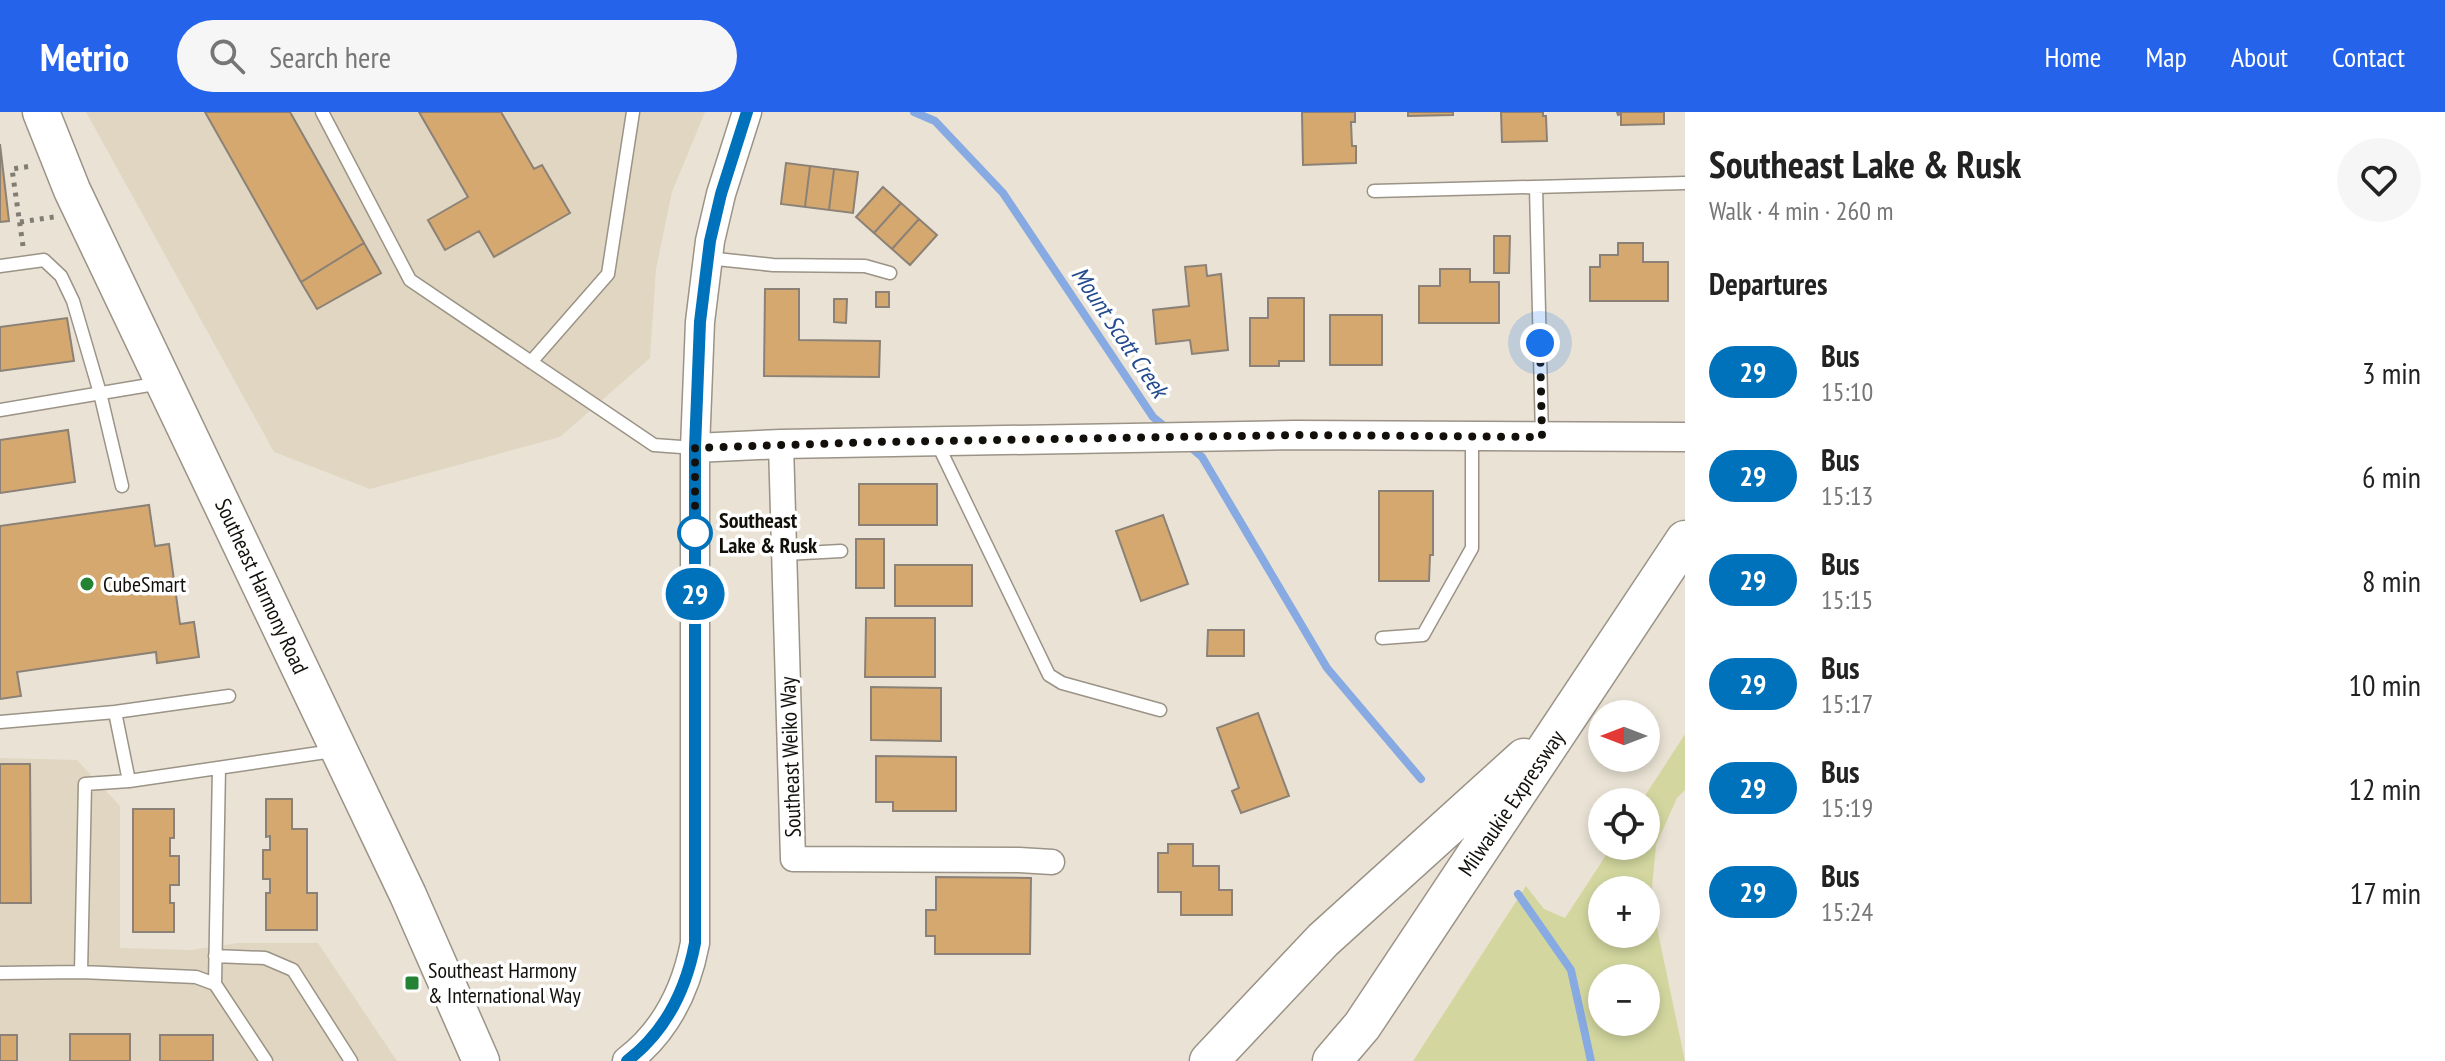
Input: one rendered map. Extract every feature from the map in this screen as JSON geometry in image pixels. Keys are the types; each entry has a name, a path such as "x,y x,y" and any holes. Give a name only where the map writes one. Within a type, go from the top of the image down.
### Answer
{"highway":[{"name":"Milwaukie Expressway","path":"1332,1061 1362,1026 1685,540"},
{"path":"1209,1061 1323,940 1567,718"},
{"name":"Milwaukie Expressway","path":"1345,1061 1362,1026"}],"main road":[{"name":"Southeast Harmony Road","path":"41,112 72,190 340,750 481,1061"}],"street":[{"path":"627,1061 640,1051 671,1013 685,980 695,943 695,448 700,322 707,258 721,194 747,112"},
{"path":"695,448 1112,437 1685,437"},
{"name":"Southeast Weiko Way","path":"781,444 793,859 1052,862"}],"lane":[{"path":"322,112 410,280 654,445 695,448"},
{"path":"531,362 608,274 633,112"},
{"path":"1374,191 1685,183"},
{"path":"1536,187 1542,437"},
{"path":"707,258 773,265 865,266 890,273"},
{"path":"0,266 44,260 61,276 73,301 100,393 122,486"},
{"path":"0,410 164,382"},
{"path":"1382,638 1423,635 1472,548 1472,435"},
{"path":"935,441 1049,675 1062,683 1160,710"},
{"path":"785,554 841,551"},
{"path":"0,722 115,712 229,696"},
{"path":"115,712 129,781"},
{"path":"81,972 85,784 129,781 340,750"},
{"path":"219,768 215,984 266,1061"},
{"path":"215,956 265,958 293,970 351,1061"},
{"path":"0,973 81,972 196,977 215,984"}],"path":[{"path":"25,263 12,169 37,165"},
{"path":"20,222 58,216"}],"shaded area":[{"path":"86,112 705,112 672,192 656,269 650,358 560,437 370,489 274,452"},
{"path":"0,758 77,760 120,806 120,948 191,950 238,943 318,943 397,1061 0,1061"}],"green space":[{"path":"1685,734 1685,790 1677,798 1660,836 1660,788 1650,788"},
{"path":"1603,860 1655,860 1653,876 1592,876"},
{"path":"1588,883 1588,948 1660,948 1660,942 1685,1061 1413,1061 1526,886 1544,909 1565,918"}],"building":[{"path":"205,112 290,112 364,243 301,282"},
{"path":"419,112 501,112 534,169 542,165 570,213 494,257 479,231 445,250 428,220 468,197"},
{"path":"1302,112 1355,112 1355,122 1351,122 1356,163 1303,165"},
{"path":"1408,112 1453,112 1453,115 1408,116"},
{"path":"1501,112 1543,112 1546,116 1547,141 1502,142"},
{"path":"1617,112 1664,112 1664,124 1621,125 1621,114"},
{"path":"0,144 9,221 0,222"},
{"path":"786,163 810,166 805,207 781,204"},
{"path":"810,166 834,169 829,210 805,207"},
{"path":"834,169 858,172 853,213 829,210"},
{"path":"883,187 901,203 874,233 856,217"},
{"path":"901,203 919,219 892,249 874,233"},
{"path":"919,219 937,235 910,265 892,249"},
{"path":"1494,236 1510,236 1509,273 1494,273"},
{"path":"364,243 381,273 317,309 301,282"},
{"path":"1618,243 1643,243 1643,262 1668,262 1668,301 1590,301 1590,267 1600,267 1600,255 1618,255"},
{"path":"1206,265 1207,276 1221,274 1228,350 1192,354 1190,340 1156,344 1153,310 1189,306 1185,267"},
{"path":"1440,269 1470,269 1470,282 1499,282 1499,323 1419,323 1419,286 1440,286"},
{"path":"765,289 799,289 799,340 880,341 879,377 764,376"},
{"path":"876,292 889,292 889,307 876,307"},
{"path":"1268,298 1304,298 1304,361 1279,361 1279,366 1250,366 1250,318 1268,318"},
{"path":"834,299 847,299 846,323 834,322"},
{"path":"1330,315 1382,315 1382,365 1330,365"},
{"path":"67,318 74,361 0,371 0,327"},
{"path":"68,430 75,482 0,493 0,440"},
{"path":"859,484 937,484 937,525 859,525"},
{"path":"1379,491 1433,491 1433,555 1430,555 1429,581 1379,581"},
{"name":"CubeSmart","path":"149,505 155,546 169,544 180,624 194,622 199,657 157,663 156,652 17,672 21,696 0,699 0,526"},
{"path":"1163,515 1188,584 1141,601 1116,531"},
{"path":"856,539 884,539 884,588 856,588"},
{"path":"895,565 972,565 972,606 895,606"},
{"path":"866,618 935,618 935,677 865,677"},
{"path":"1208,630 1244,630 1244,656 1207,656"},
{"path":"871,687 941,688 941,741 871,740"},
{"path":"1258,713 1289,796 1241,813 1232,791 1239,788 1217,728"},
{"path":"876,756 956,757 956,811 893,811 893,802 876,802"},
{"path":"0,764 30,764 31,903 0,903"},
{"path":"266,799 292,799 292,829 307,829 307,893 317,893 317,930 266,930 266,893 270,893 270,879 263,879 263,850 270,850 270,836 266,837"},
{"path":"133,809 174,809 174,838 170,838 170,856 179,856 179,885 170,885 170,903 174,903 174,932 133,932"},
{"path":"1168,844 1193,844 1193,866 1219,866 1219,890 1232,890 1232,915 1181,915 1181,892 1158,892 1158,853 1168,853"},
{"path":"936,877 1031,878 1030,954 935,954 935,936 926,936 926,910 936,910"},
{"path":"70,1034 130,1034 130,1061 70,1061"},
{"path":"0,1035 17,1035 17,1061 0,1061"},
{"path":"160,1035 213,1035 213,1061 160,1061"}],"waterway":[{"name":"Mount Scott Creek","path":"914,112 935,121 1003,193 1153,417 1168,429"},
{"name":"Mount Scott Creek","path":"1188,445 1202,457 1327,668 1421,779"},
{"name":"Mount Scott Creek","path":"1518,894 1571,970 1591,1061"}],"bus line":[{"name":"29","path":"627,1061 640,1051 671,1013 692,960 695,943 695,448 700,322 710,241 747,112"}],"place":[{"name":"Southeast Lake & Rusk","path":"695,533"},
{"name":"CubeSmart","path":"87,584"},
{"name":"Southeast Harmony & International Way","path":"412,983"}],"route":[{"path":"695,533 695,541 695,448 1295,435 1542,437 1540,343"}]}
